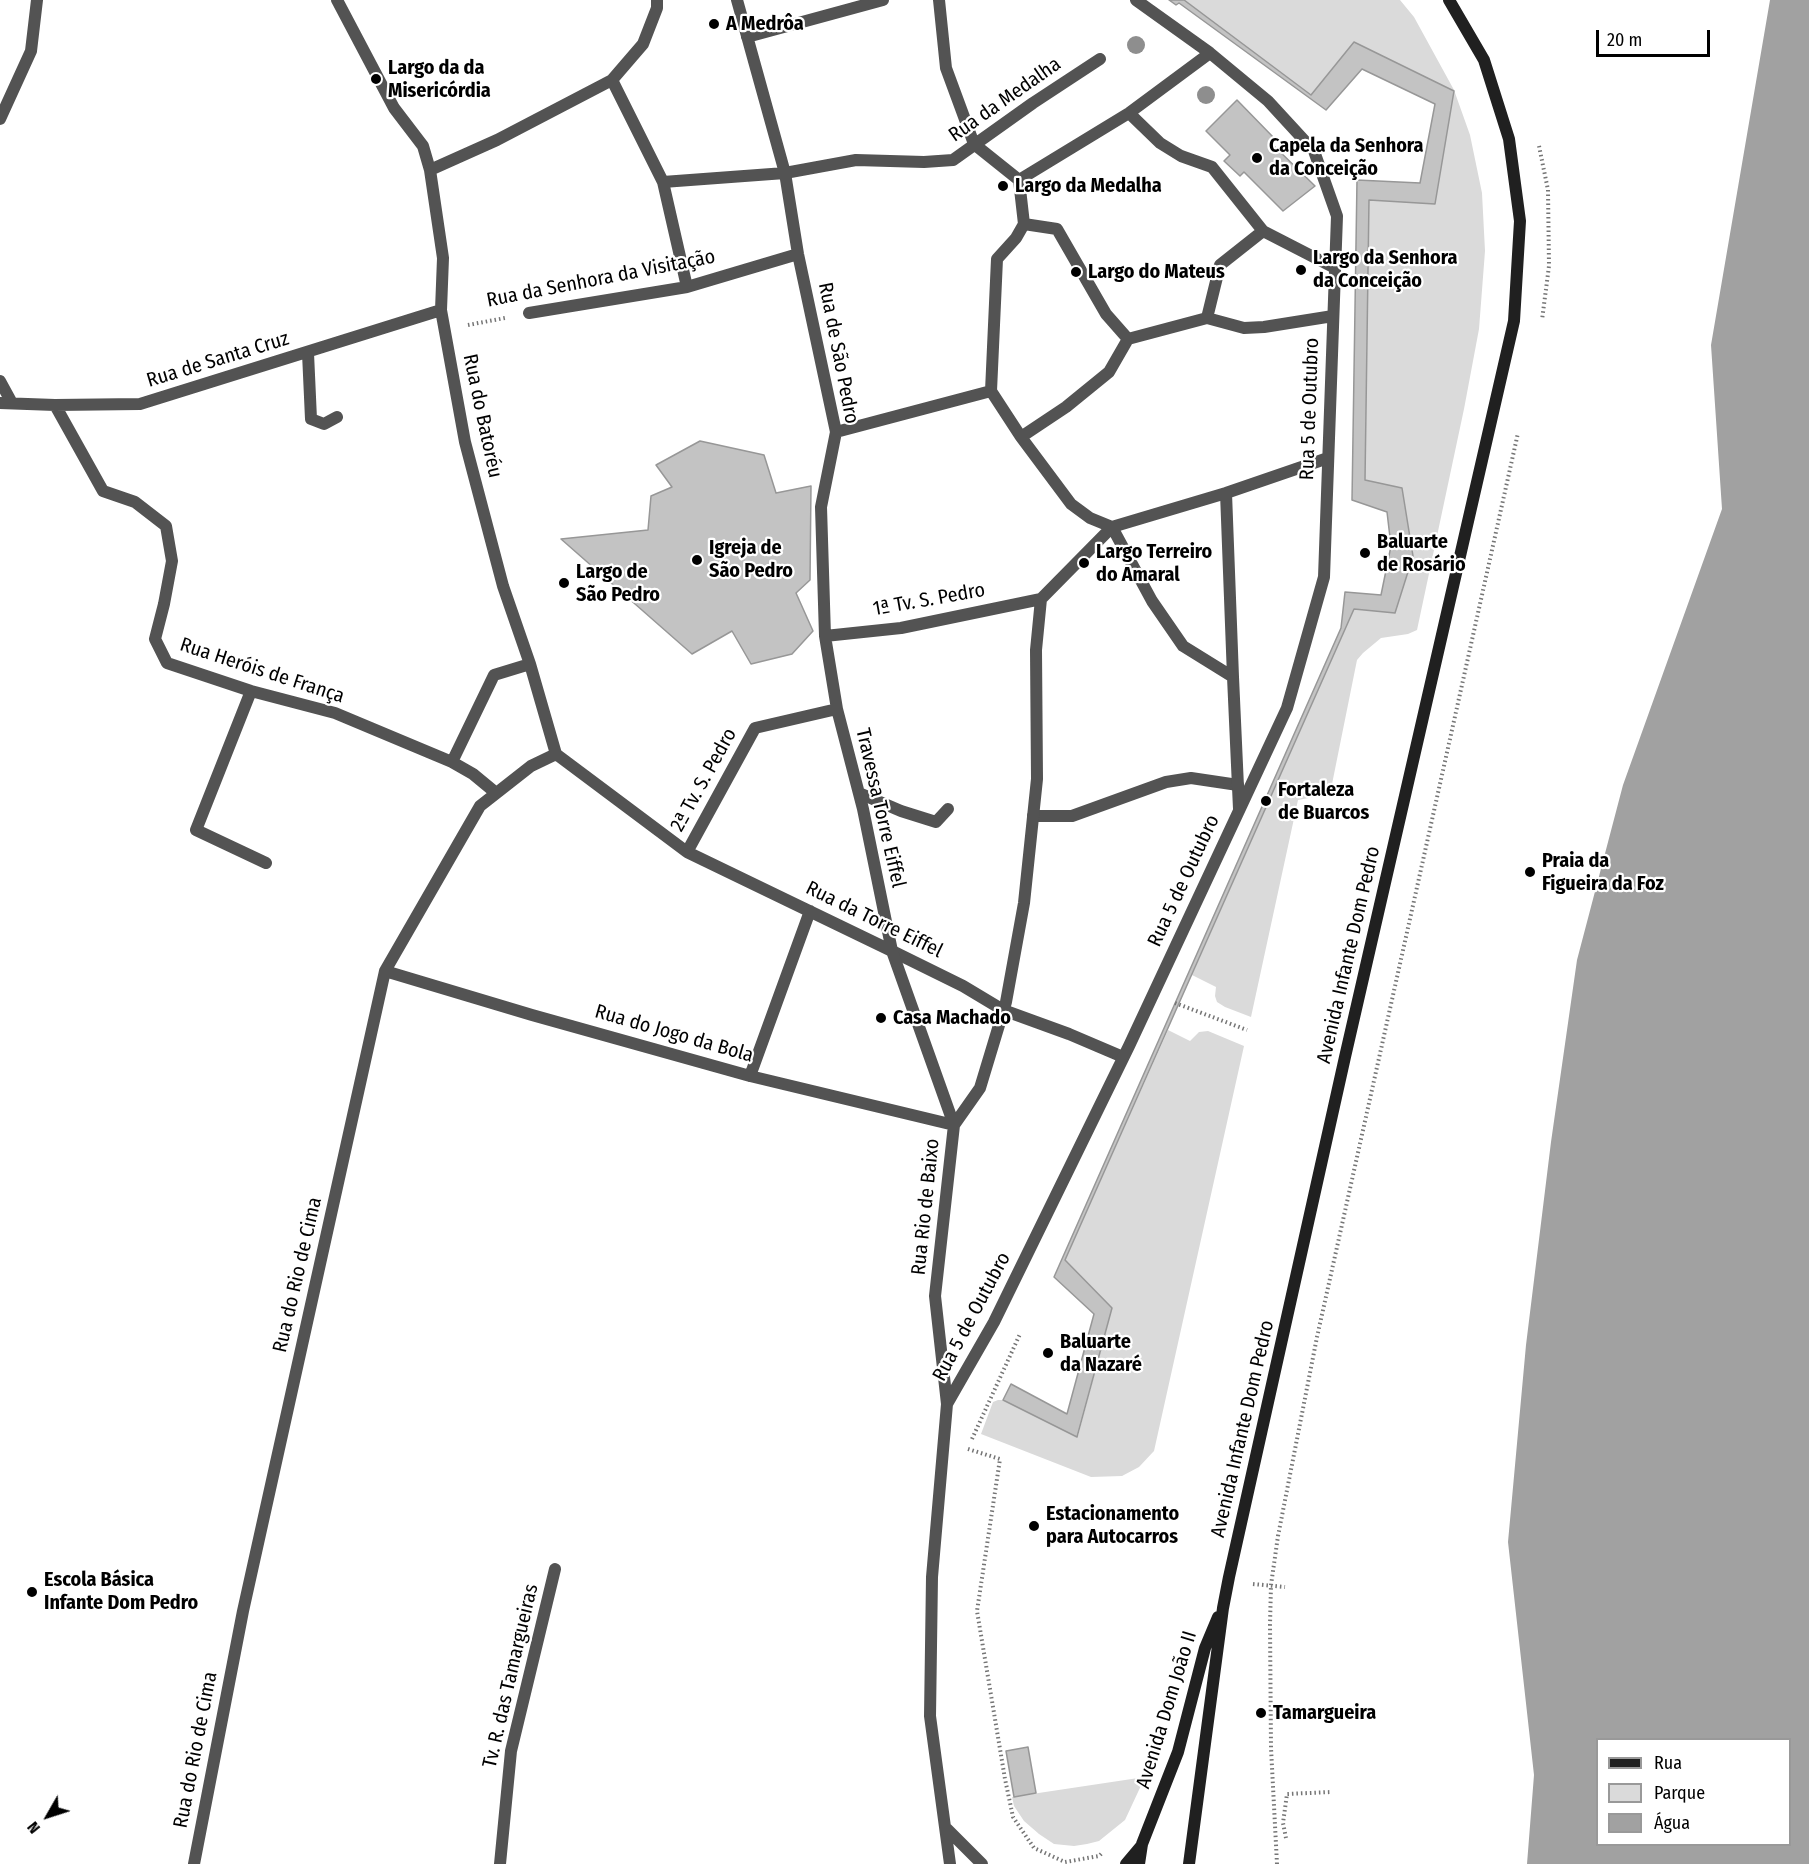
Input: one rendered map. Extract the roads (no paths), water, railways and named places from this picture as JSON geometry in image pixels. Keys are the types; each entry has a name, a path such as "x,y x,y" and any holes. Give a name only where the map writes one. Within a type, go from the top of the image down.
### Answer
{"street":[{"path":"0,119 31,51 37,0"},
{"name":"Rua do Batoréu","path":"337,0 394,108 423,146 430,170 443,258 441,310 465,442 503,586 530,664 556,754"},
{"path":"430,170 496,140 612,80 643,44 657,8 657,0"},
{"name":"Rua de São Pedro","path":"737,0 785,173 798,254 836,432 821,507 825,636 837,709"},
{"path":"747,37 883,0"},
{"path":"939,0 946,68 974,144 1019,180 1024,224 1016,238 997,259 991,391 1021,437 1071,504 1090,518 1112,527 1152,601 1183,646 1233,677"},
{"name":"Rua 5 de Outubro","path":"951,1864 930,1716 932,1577 947,1404 994,1322 1123,1057 1287,708 1324,577 1337,216 1314,151 1268,101 1210,53 1136,0"},
{"name":"Avenida Infante Dom Pedro","path":"1223,1608 1345,1058 1514,321 1520,220 1509,139 1484,60 1449,0"},
{"path":"1019,180 1129,113 1210,53"},
{"name":"Rua da Medalha","path":"663,182 785,173 856,160 924,162 953,160 1100,59"},
{"path":"612,80 663,182 687,287"},
{"path":"1129,113 1160,143 1181,156 1212,167 1263,231 1335,268"},
{"path":"1024,224 1057,229 1106,314 1128,339"},
{"path":"1207,318 1220,264 1263,231"},
{"name":"Rua da Senhora da Visitação","path":"529,313 687,287 798,254"},
{"name":"Rua de Santa Cruz","path":"6,403 141,404 441,310"},
{"path":"1021,437 1066,407 1109,372 1128,339 1207,318 1244,328 1333,316"},
{"path":"308,353 311,419 324,424 337,417"},
{"path":"0,381 6,403"},
{"path":"836,432 991,391"},
{"name":"Rua Heróis de França","path":"55,405 103,490 135,502 166,526 172,561 155,639 167,663 251,691 335,713 453,762 496,793"},
{"path":"954,1125 980,1088 1003,1010 1024,903 1037,779 1036,650 1041,599 1112,527 1226,493 1328,458"},
{"path":"1226,493 1239,811"},
{"name":"1ª Tv. S. Pedro","path":"825,636 901,628 1041,599"},
{"path":"453,762 494,675 530,664"},
{"path":"251,691 196,830 266,863"},
{"name":"2ª Tv. S. Pedro","path":"687,852 755,728 837,709"},
{"name":"Travessa Torre Eiffel","path":"837,709 859,793 892,951"},
{"name":"Rua do Rio de Cima","path":"194,1864 243,1611 385,971 480,806 531,766 556,754"},
{"name":"Rua da Torre Eiffel","path":"556,754 687,852 963,986 1003,1010 1123,1057"},
{"path":"1033,816 1072,816 1166,782 1191,778 1238,784"},
{"path":"859,793 901,811 936,822 948,809"},
{"path":"750,1076 810,911"},
{"name":"Rua Rio de Baixo","path":"892,951 954,1125 935,1296 947,1404"},
{"name":"Rua do Jogo da Bola","path":"385,971 750,1076 954,1125"},
{"name":"Tv. R. das Tamargueiras","path":"500,1864 511,1751 555,1569"},
{"name":"Avenida Dom João II","path":"1139,1864 1142,1844 1178,1752 1204,1648 1223,1608"},
{"name":"Avenida Dom João II","path":"1189,1864 1223,1608"},
{"path":"947,1829 982,1864"},
{"path":"1126,1864 1142,1844"}],"water":[{"path":"1770,0 1809,0 1809,1864 1527,1864 1534,1775 1508,1542 1526,1345 1551,1142 1577,960 1623,785 1722,509 1711,345"}],"place":[{"name":"A Medrôa","path":"714,24"},
{"name":"Largo da da Misericórdia","path":"376,79"},
{"name":"Capela da Senhora da Conceição","path":"1257,158"},
{"name":"Largo da Medalha","path":"1003,186"},
{"name":"Largo da Senhora da Conceição","path":"1301,270"},
{"name":"Largo do Mateus","path":"1076,272"},
{"name":"Baluarte de Rosário","path":"1365,553"},
{"name":"Igreja de São Pedro","path":"697,560"},
{"name":"Largo Terreiro do Amaral","path":"1084,563"},
{"name":"Largo de São Pedro","path":"564,583"},
{"name":"Fortaleza de Buarcos","path":"1266,801"},
{"name":"Praia da Figueira da Foz","path":"1530,872"},
{"name":"Casa Machado","path":"881,1018"},
{"name":"Baluarte da Nazaré","path":"1048,1353"},
{"name":"Estacionamento para Autocarros","path":"1034,1526"},
{"name":"Escola Básica Infante Dom Pedro","path":"32,1592"},
{"name":"Tamargueira","path":"1261,1713"}]}
